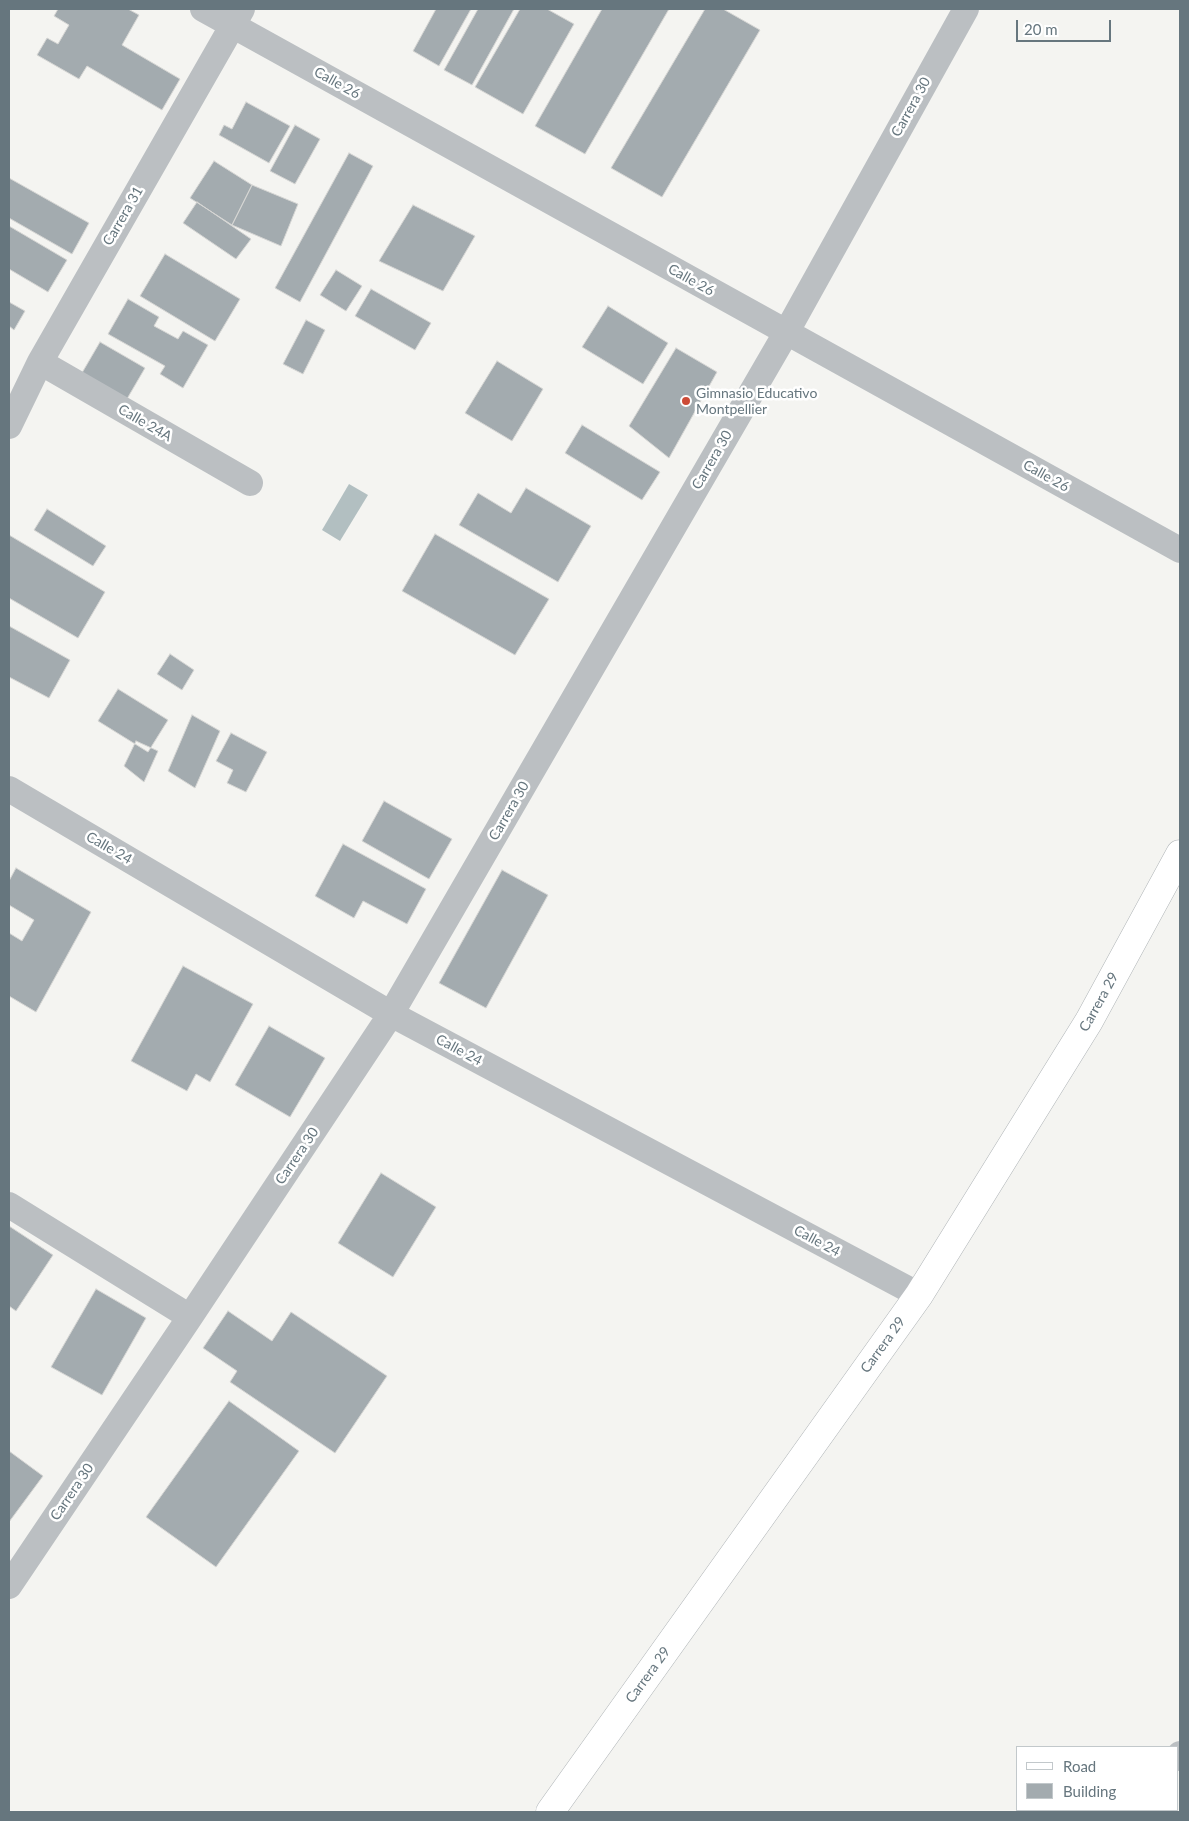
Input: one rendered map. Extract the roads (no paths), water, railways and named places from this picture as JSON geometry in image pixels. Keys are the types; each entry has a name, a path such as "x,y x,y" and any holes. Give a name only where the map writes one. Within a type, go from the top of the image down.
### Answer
{"street":[{"name":"Calle 26","path":"204,9 237,17 786,332 1180,550"},
{"name":"Carrera 30","path":"9,1586 190,1318 391,1014 786,332 966,9"},
{"name":"Carrera 31","path":"9,426 40,362 237,17"},
{"name":"Calle 24A","path":"40,362 250,484"},
{"name":"Calle 24","path":"9,789 391,1014 919,1295"},
{"name":"Carrera 29","path":"550,1812 919,1295 1089,1021 1180,854"},
{"path":"9,1205 190,1318"}],"place":[{"name":"Gimnasio Educativo Montpellier","path":"686,401"}]}
